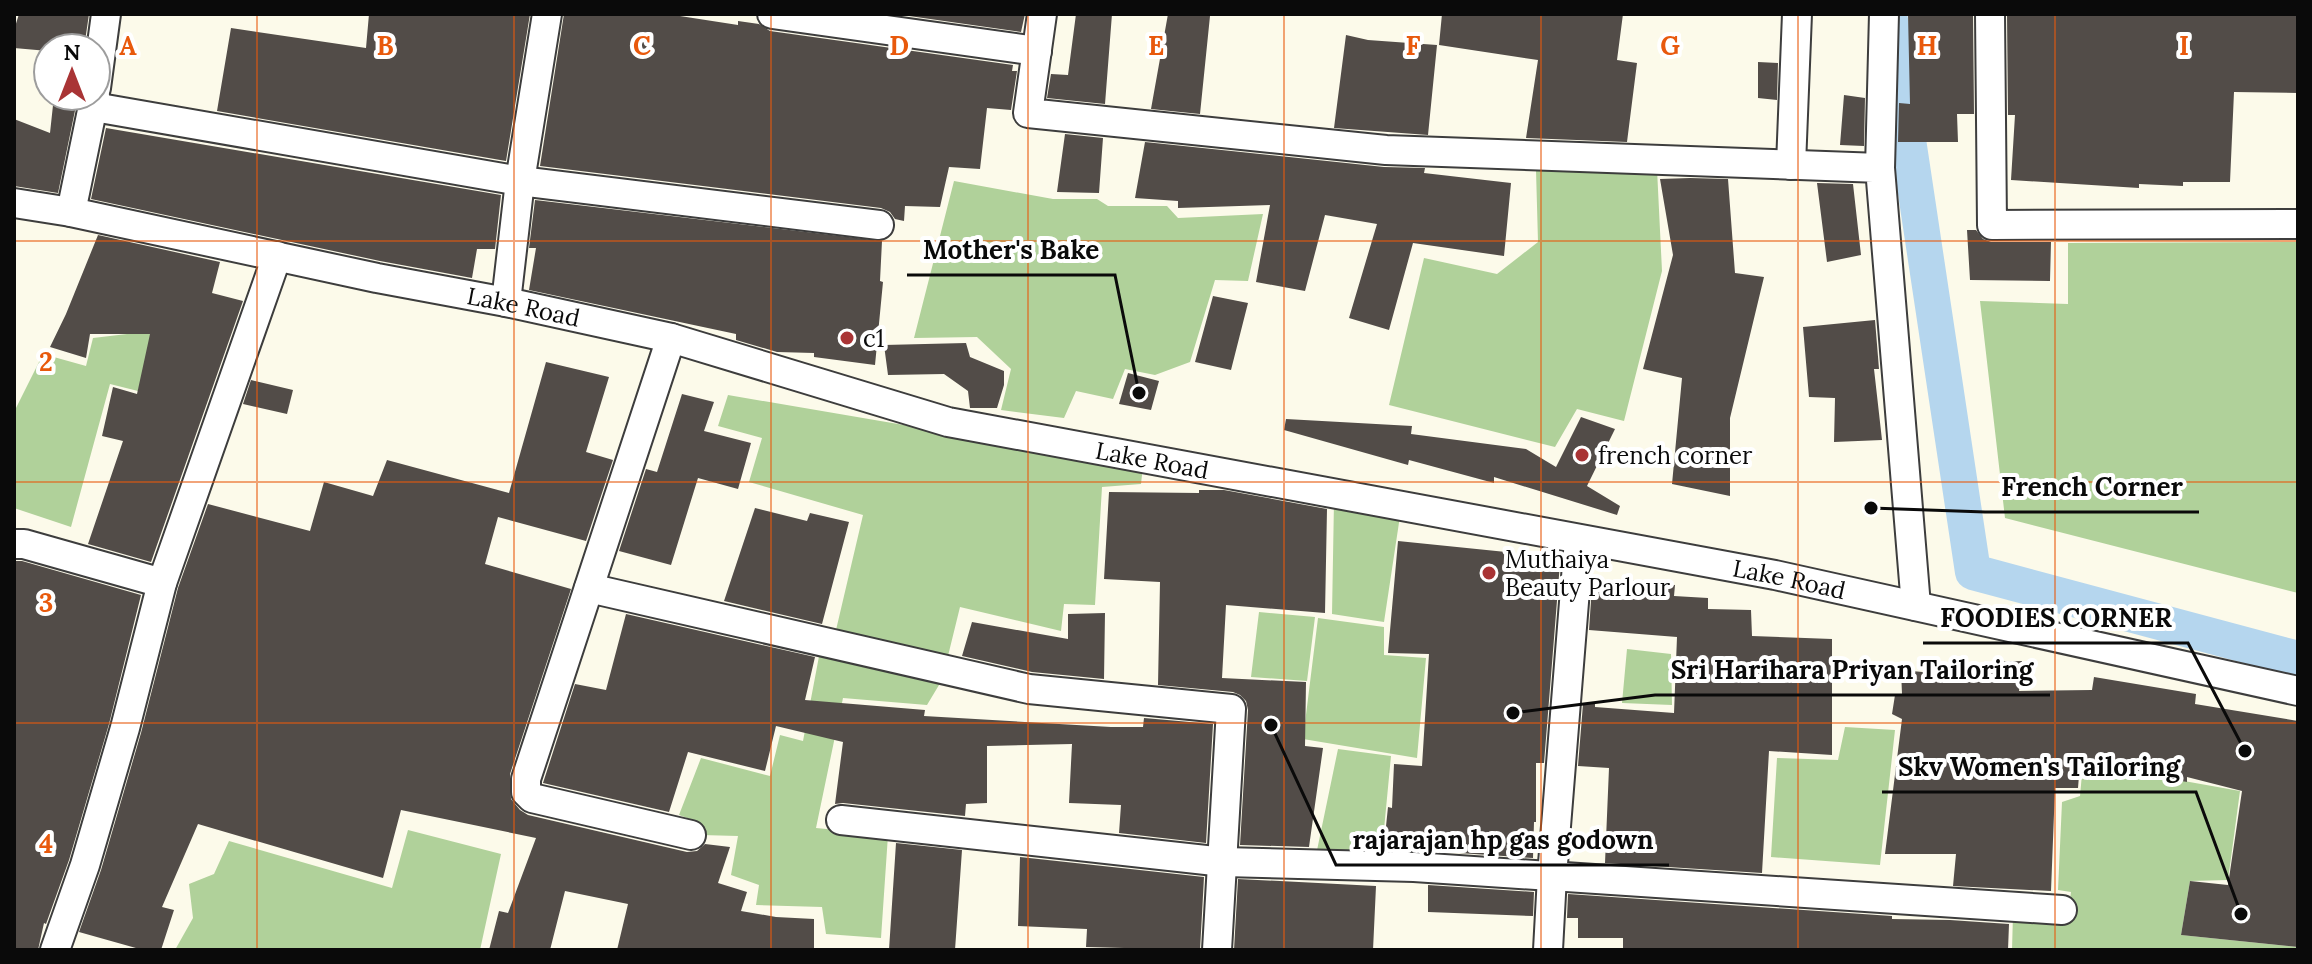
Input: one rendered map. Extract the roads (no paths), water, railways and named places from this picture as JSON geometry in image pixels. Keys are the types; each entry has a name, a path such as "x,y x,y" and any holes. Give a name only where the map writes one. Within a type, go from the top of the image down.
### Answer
{"street":[{"path":"506,302 520,181 547,14"},
{"path":"772,14 1037,51"},
{"path":"1042,14 1028,113 1386,150 1880,168"},
{"path":"1791,165 1797,14"},
{"path":"1884,14 1880,168 1916,606"},
{"path":"1990,14 1992,225 2298,224"},
{"path":"112,100 520,181 879,225"},
{"path":"71,212 92,112"},
{"name":"Lake Road","path":"14,203 71,212 671,338 948,422 1775,575 2298,691"},
{"path":"55,950 85,865 121,743 162,583 277,256"},
{"path":"671,338 526,779 526,792 532,798 691,835"},
{"path":"1548,950 1579,540"},
{"path":"14,544 24,544 162,583"},
{"path":"589,588 1029,689 1231,709 1217,950"},
{"path":"841,820 1224,862 1414,867 2062,910"}],"waterway":[{"path":"1890,20 1973,572 2298,659"}],"place":[{"name":"c1","path":"847,338"},
{"name":"Mother's Bake","path":"1139,393"},
{"name":"french corner","path":"1582,455"},
{"name":"French Corner","path":"1871,508"},
{"name":"Muthaiya Beauty Parlour","path":"1489,573"},
{"name":"Sri Harihara Priyan Tailoring","path":"1513,713"},
{"name":"rajarajan hp gas godown","path":"1271,725"},
{"name":"FOODIES CORNER","path":"2245,751"},
{"name":"Skv Women's Tailoring","path":"2241,914"}]}
